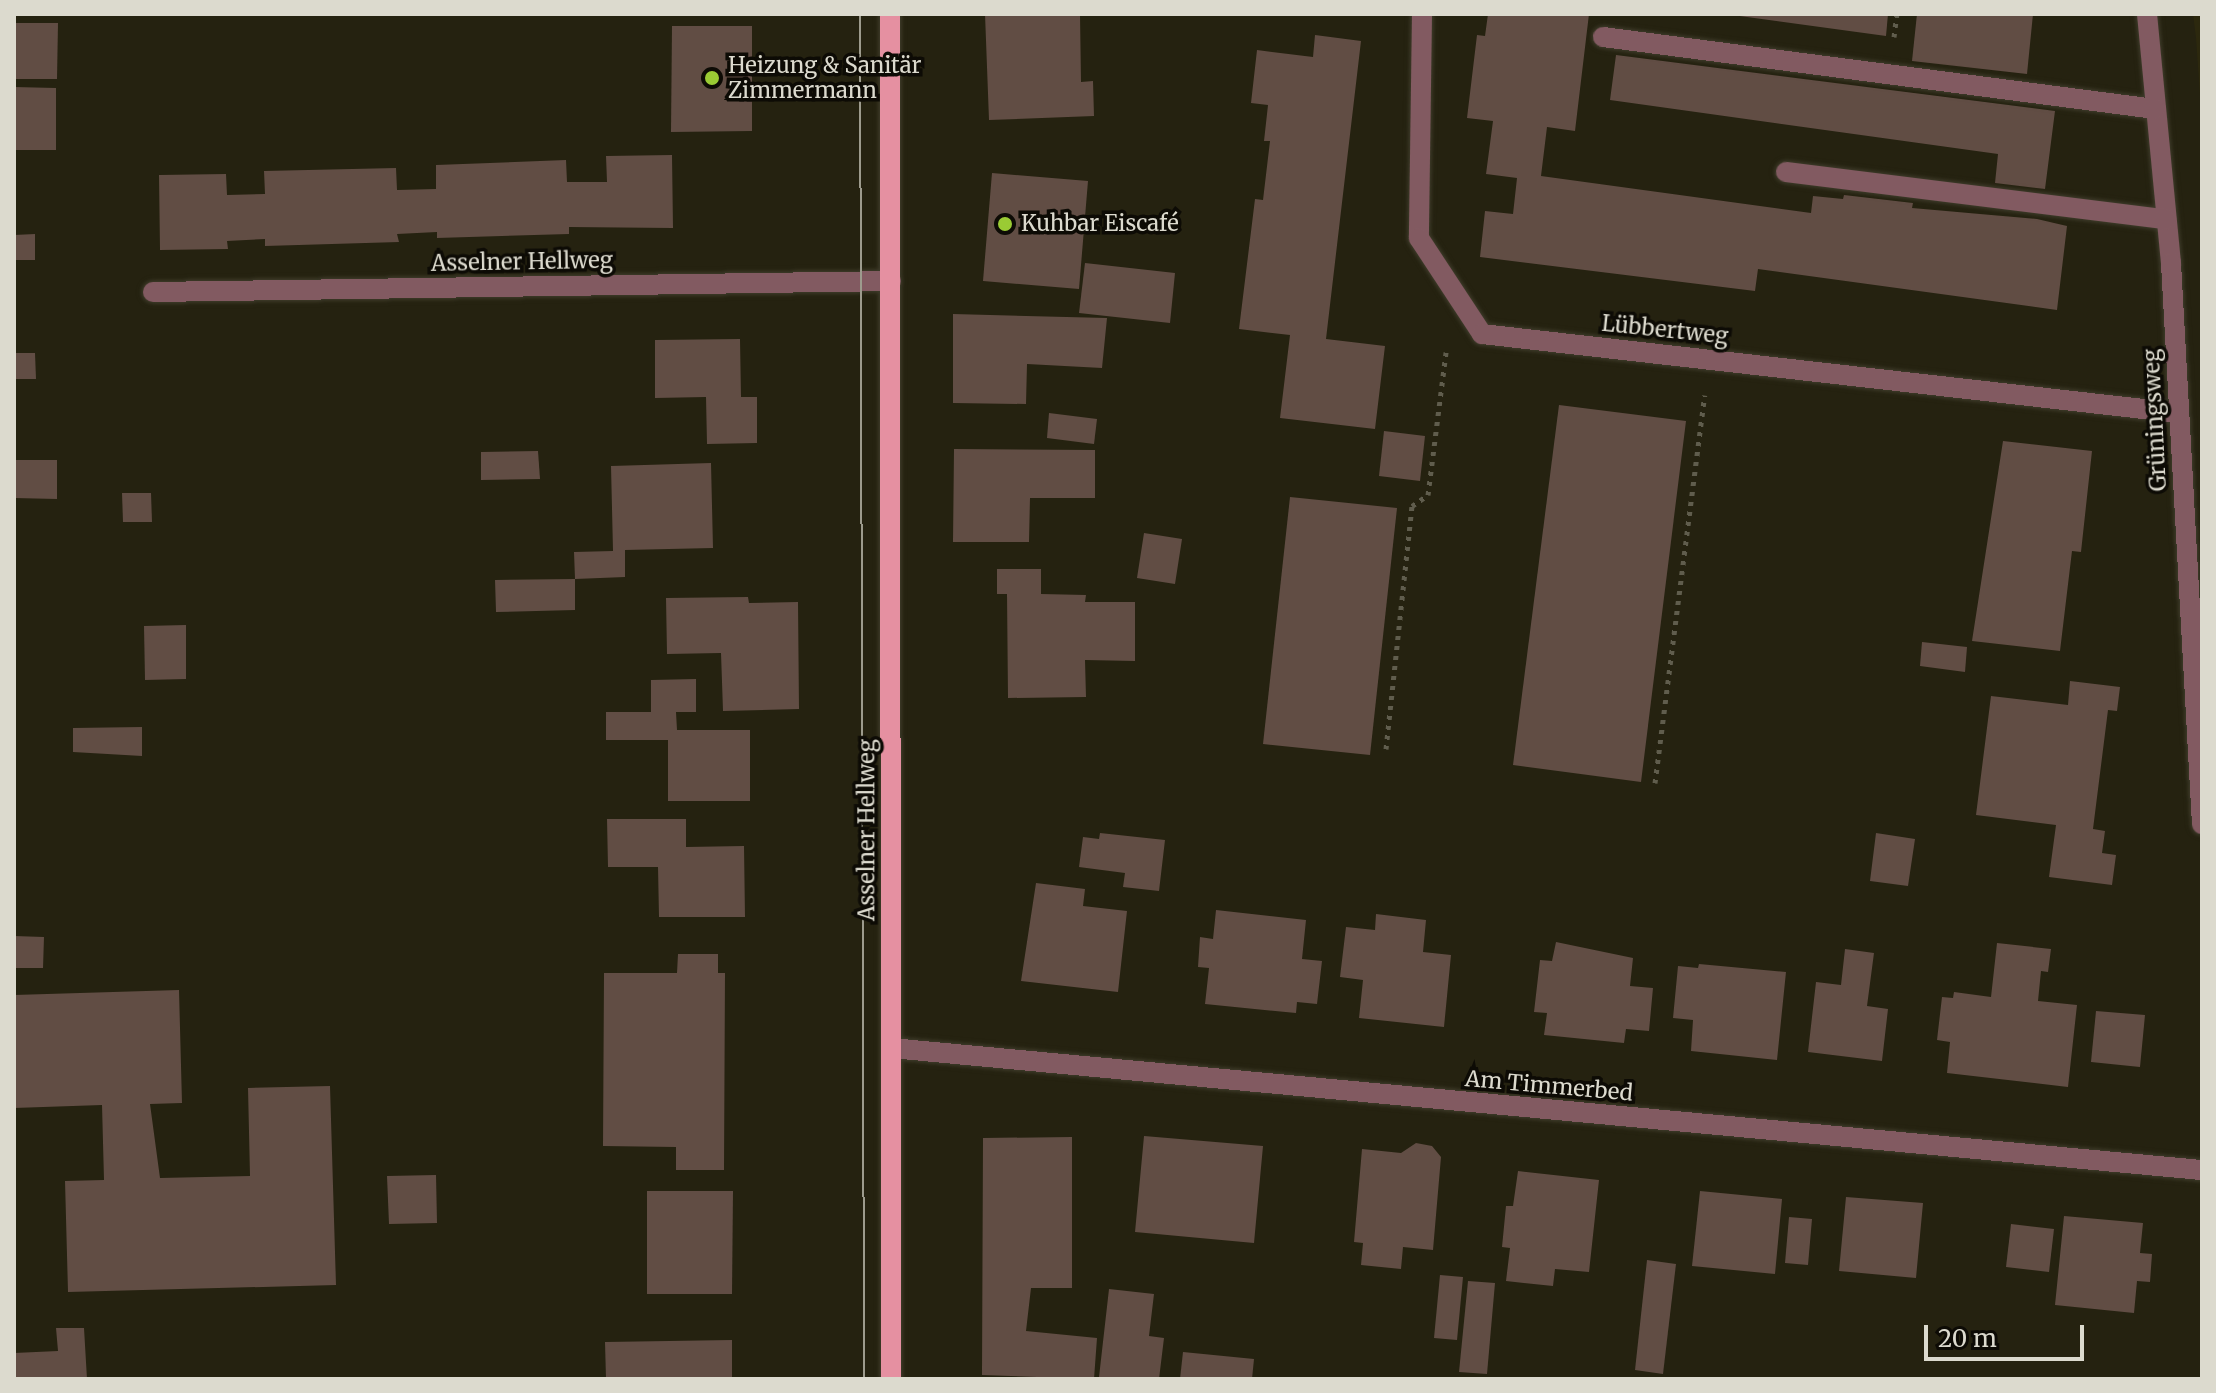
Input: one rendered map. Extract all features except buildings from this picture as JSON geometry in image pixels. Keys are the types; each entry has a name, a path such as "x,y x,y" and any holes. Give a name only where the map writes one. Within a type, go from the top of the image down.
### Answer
{"main road":[{"name":"Asselner Hellweg","path":"890,14 891,1379"}],"street":[{"name":"Lübbertweg","path":"1422,14 1419,238 1482,334 2179,413"},
{"name":"Grüningsweg","path":"2147,14 2166,219 2202,824"},
{"path":"1603,37 2155,109"},
{"path":"1786,172 2166,219"},
{"name":"Asselner Hellweg","path":"153,292 891,281"},
{"name":"Am Timmerbed","path":"891,1048 2202,1170"}],"path":[{"path":"1386,749 1412,506 1428,495 1454,291"},
{"path":"1655,783 1710,359"}],"shaded area":[{"path":"2193,14 2202,14 2202,124 2196,38"}],"tram line":[{"path":"860,14 864,1379"}],"place":[{"name":"Heizung & Sanitär Zimmermann","path":"712,78"},
{"name":"Kuhbar Eiscafé","path":"1005,224"}]}
